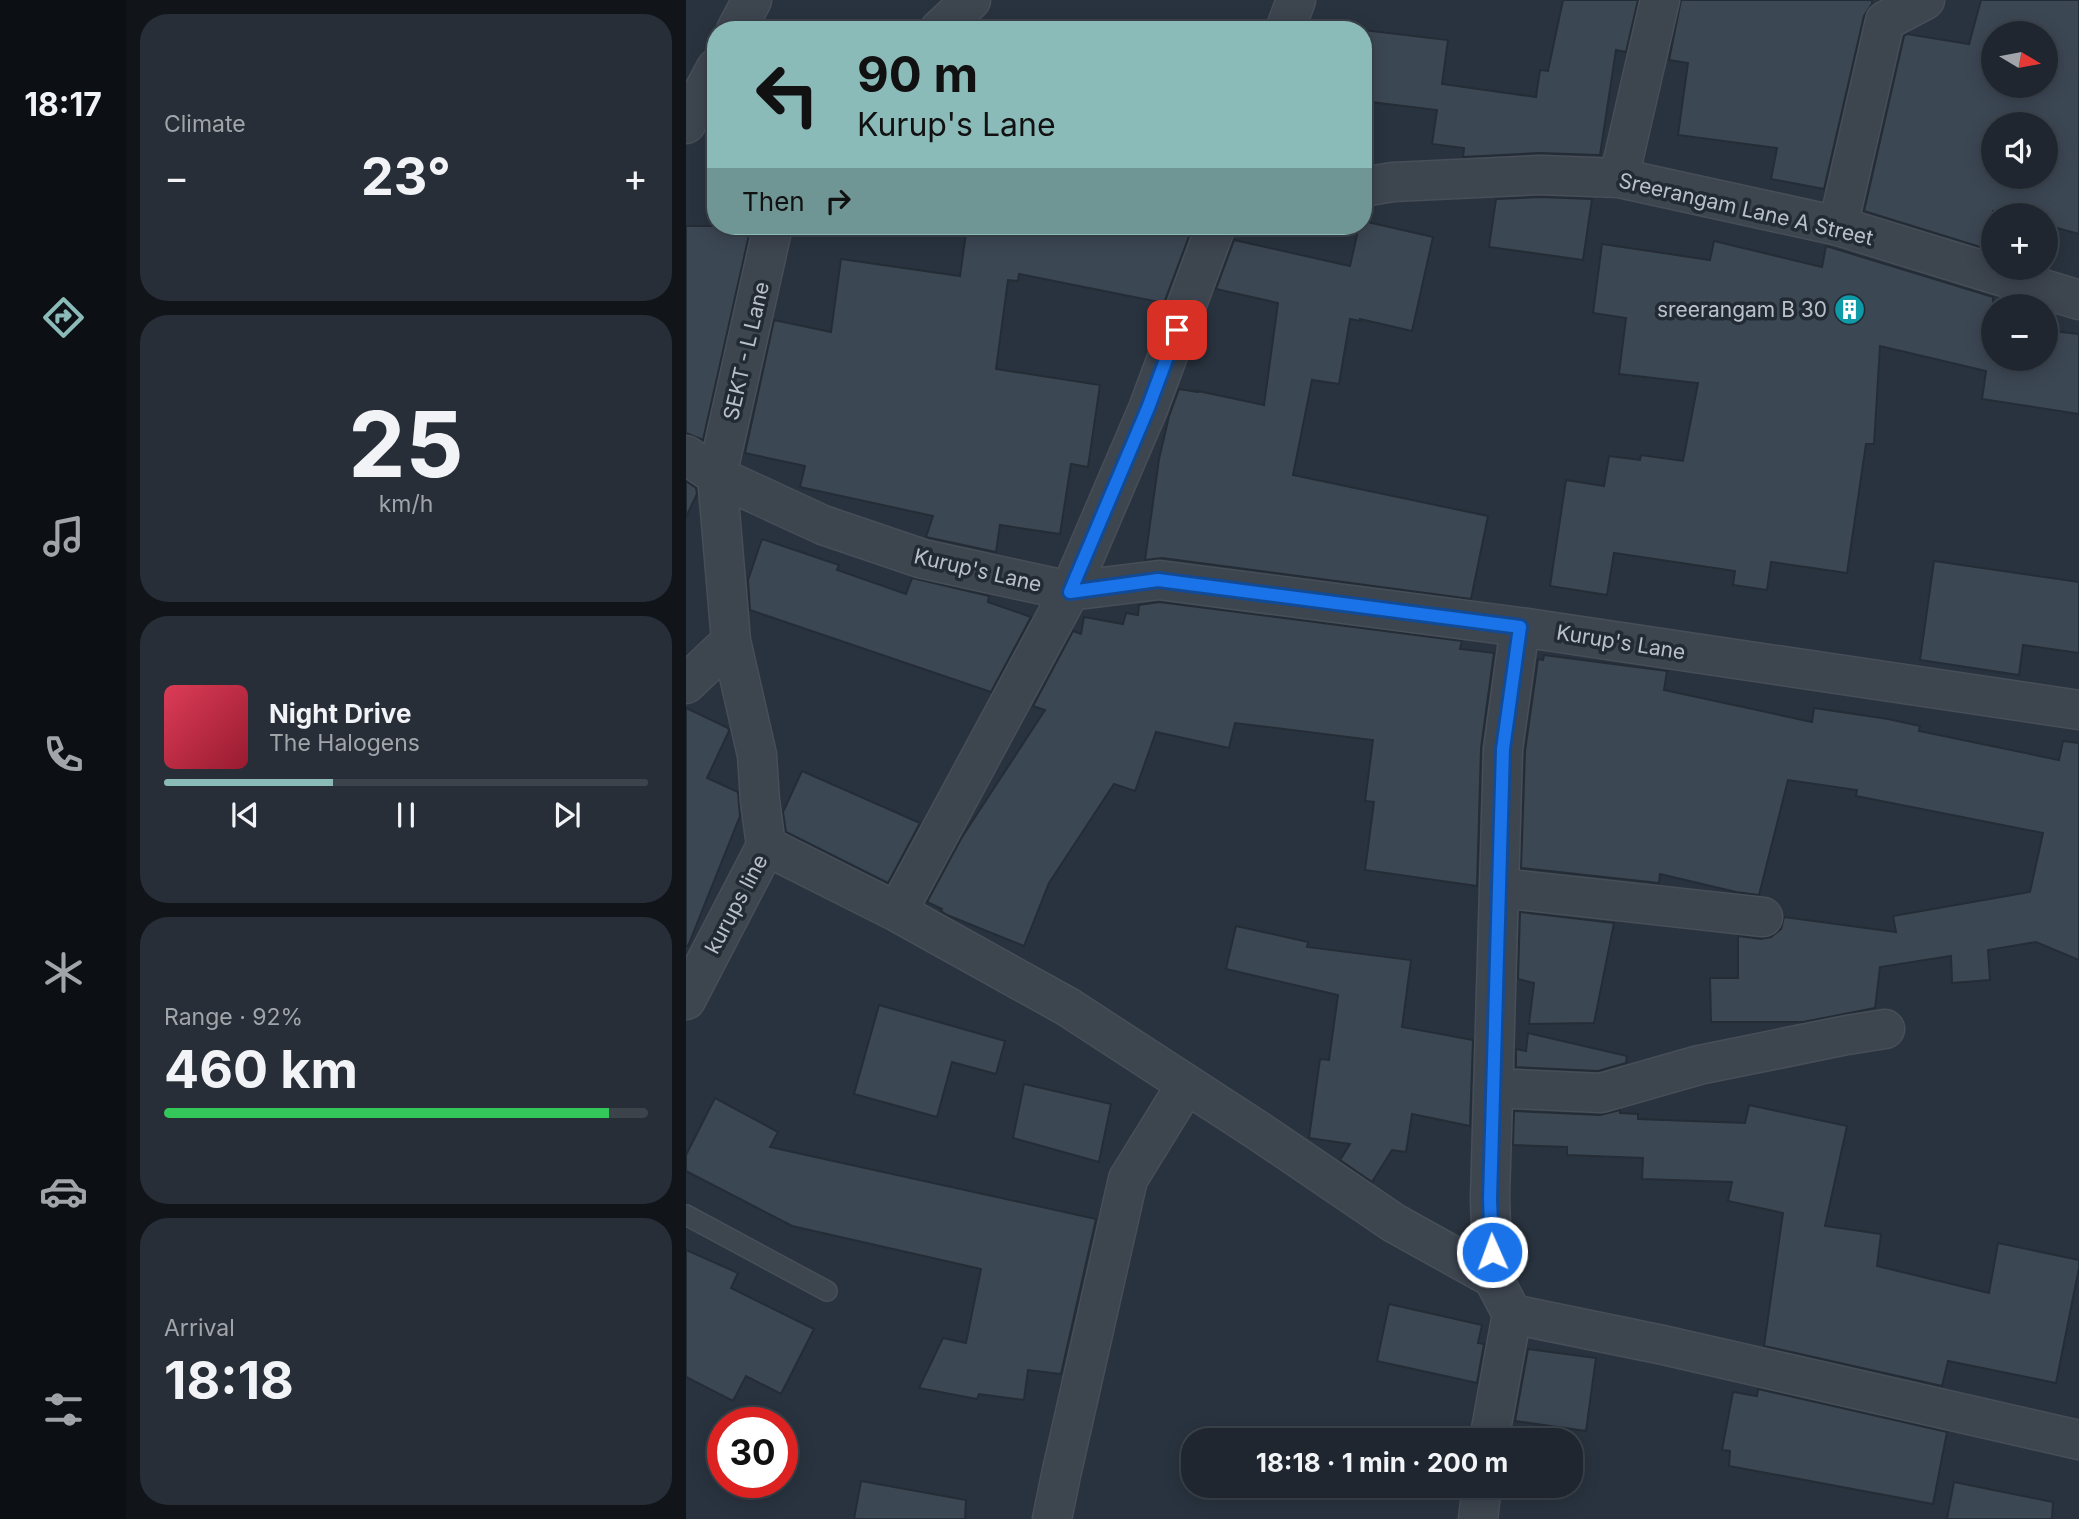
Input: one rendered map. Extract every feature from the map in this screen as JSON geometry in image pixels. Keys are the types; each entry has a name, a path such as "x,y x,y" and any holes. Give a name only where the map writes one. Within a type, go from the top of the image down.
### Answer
{"street":[{"path":"741,21 752,0"},
{"path":"949,21 971,0"},
{"path":"1289,21 1296,0"},
{"name":"Sreerangam Lane A Street","path":"1619,178 1660,0"},
{"path":"1838,226 1885,21 1925,0"},
{"path":"686,124 707,85"},
{"name":"Sreerangam Lane A Street","path":"1372,186 1393,182 1540,175 1619,178 1838,226 2079,300"},
{"name":"SEKT - L Lane","path":"766,846 757,755 731,641 717,476 771,235"},
{"path":"897,912 1070,592 1148,408 1213,235"},
{"name":"Kurup's Lane","path":"686,455 717,476 823,525 923,559 1070,592 1158,580 1520,627 2079,710"},
{"path":"1491,1428 1512,1314 1493,1278 1490,1199 1503,749 1520,627"},
{"path":"686,684 731,641"},
{"path":"766,846 897,912 1068,1007 1394,1223 1493,1278"},
{"name":"kurups line","path":"686,1000 766,846"},
{"path":"1500,888 1763,917"},
{"path":"1493,1088 1601,1093 1699,1065 1847,1035 1885,1030"},
{"path":"1052,1519 1128,1179 1186,1085"},
{"path":"1512,1314 1663,1345 2079,1440"},
{"path":"1478,1519 1481,1498"}],"lane":[{"path":"686,1215 827,1291"}],"building":[{"path":"1563,0 1638,0 1626,52 1616,50 1600,155 1539,153 1463,157 1464,148 1432,144 1437,110 1372,102 1372,31 1448,40 1442,84 1536,97 1540,70 1548,71"},
{"path":"1681,0 1872,0 1864,16 1824,189 1771,179 1777,148 1678,135 1688,63 1669,60"},
{"path":"1981,0 2079,0 2079,234 2058,228 2058,203 1981,203 1981,247 1864,211 1904,36 1907,34 1969,44"},
{"path":"1496,199 1592,199 1583,260 1489,247"},
{"path":"1372,223 1433,237 1412,331 1350,319 1339,384 1312,380 1293,475 1488,516 1471,599 1162,558 1145,560 1159,459 1169,416 1179,389 1264,405 1278,303 1216,289 1234,240 1350,266 1357,235 1372,235"},
{"path":"686,226 707,226 707,235 749,235 703,440 686,433"},
{"path":"966,235 1190,235 1164,303 1019,274 1018,281 1008,280 996,369 1100,385 1088,467 1071,464 1060,534 1000,525 996,552 926,537 933,516 800,487 805,466 745,453 774,320 831,332 841,259 960,276"},
{"path":"1714,241 1822,267 1826,246 1983,294 1981,294 1981,370 1880,346 1874,444 1866,444 1847,573 1771,562 1767,590 1733,585 1735,571 1614,553 1607,595 1550,586 1566,480 1604,486 1609,456 1640,460 1641,455 1683,461 1698,383 1619,374 1626,318 1593,313 1602,244 1710,260"},
{"path":"2058,332 2079,334 2079,414 1982,399 1986,371 2058,371"},
{"path":"686,481 696,488 697,494 686,517"},
{"path":"762,539 839,565 837,570 906,594 912,578 989,596 988,602 1031,617 991,692 750,610 748,580"},
{"path":"1934,561 2079,582 2079,653 2023,645 2019,675 1920,660"},
{"path":"1159,602 1462,641 1460,649 1494,653 1481,748 1477,886 1365,870 1374,802 1365,801 1373,740 1235,723 1229,748 1156,732 1135,791 1114,784 1049,883 1024,946 947,915 942,909 927,902 962,837 1045,710 1033,706 1073,631 1081,634 1084,617 1123,624 1126,613 1138,615 1139,605"},
{"path":"1544,655 1667,671 1664,690 1812,722 1814,708 1888,719 1920,726 1919,731 2059,760 2063,741 2079,743 2079,960 2036,942 1988,950 1990,980 1952,983 1951,956 1880,967 1875,1008 1803,1022 1711,1022 1710,978 1738,978 1738,936 1761,939 1771,937 1781,929 1784,917 1896,932 1893,916 2030,892 2043,833 1856,796 1857,790 1788,780 1759,895 1660,874 1659,883 1521,868 1525,751 1538,659 1543,660"},
{"path":"686,708 728,728 707,778 738,792 740,816 688,946 686,946"},
{"path":"802,771 920,823 888,883 786,832 783,812"},
{"path":"1520,912 1614,923 1594,1023 1529,1024 1534,983 1518,979"},
{"path":"1236,926 1308,942 1307,947 1411,960 1402,1027 1473,1040 1470,1126 1412,1114 1406,1152 1392,1150 1372,1182 1340,1160 1350,1144 1309,1138 1320,1059 1329,1060 1338,995 1226,969"},
{"path":"879,1005 1005,1041 996,1074 952,1062 937,1117 854,1094"},
{"path":"1528,1033 1627,1056 1626,1063 1598,1071 1516,1067 1516,1049 1526,1051"},
{"path":"1024,1084 1111,1104 1099,1162 1013,1138"},
{"path":"715,1098 778,1132 770,1147 1096,1219 1061,1374 1028,1370 1024,1400 979,1394 977,1399 919,1388 943,1338 966,1343 981,1269 792,1226 686,1171 686,1155"},
{"path":"1749,1105 1847,1126 1825,1226 1881,1234 1877,1266 1989,1293 1998,1243 2079,1260 2056,1383 1948,1361 1942,1386 1764,1346 1783,1213 1728,1201 1732,1182 1642,1179 1643,1158 1567,1155 1567,1147 1513,1145 1514,1111 1600,1115 1620,1110 1620,1113 1638,1114 1638,1119 1745,1123"},
{"path":"686,1250 738,1273 731,1288 814,1329 781,1394 746,1376 733,1401 686,1377"},
{"path":"1389,1304 1482,1325 1478,1343 1484,1344 1477,1383 1377,1361"},
{"path":"1528,1349 1596,1358 1586,1431 1583,1428 1515,1421"},
{"path":"1758,1389 1947,1432 1933,1504 1729,1466 1730,1451 1722,1450 1733,1392 1757,1396"},
{"path":"861,1481 966,1500 965,1519 854,1519"},
{"path":"1954,1482 2053,1502 2052,1519 1947,1519"}],"place":[{"name":"sreerangam B 30","path":"1850,309"}],"route":[{"path":"1177,330 1148,408 1070,592 1158,580 1520,627 1503,749 1494,1006 1490,1199 1492,1252"}]}
